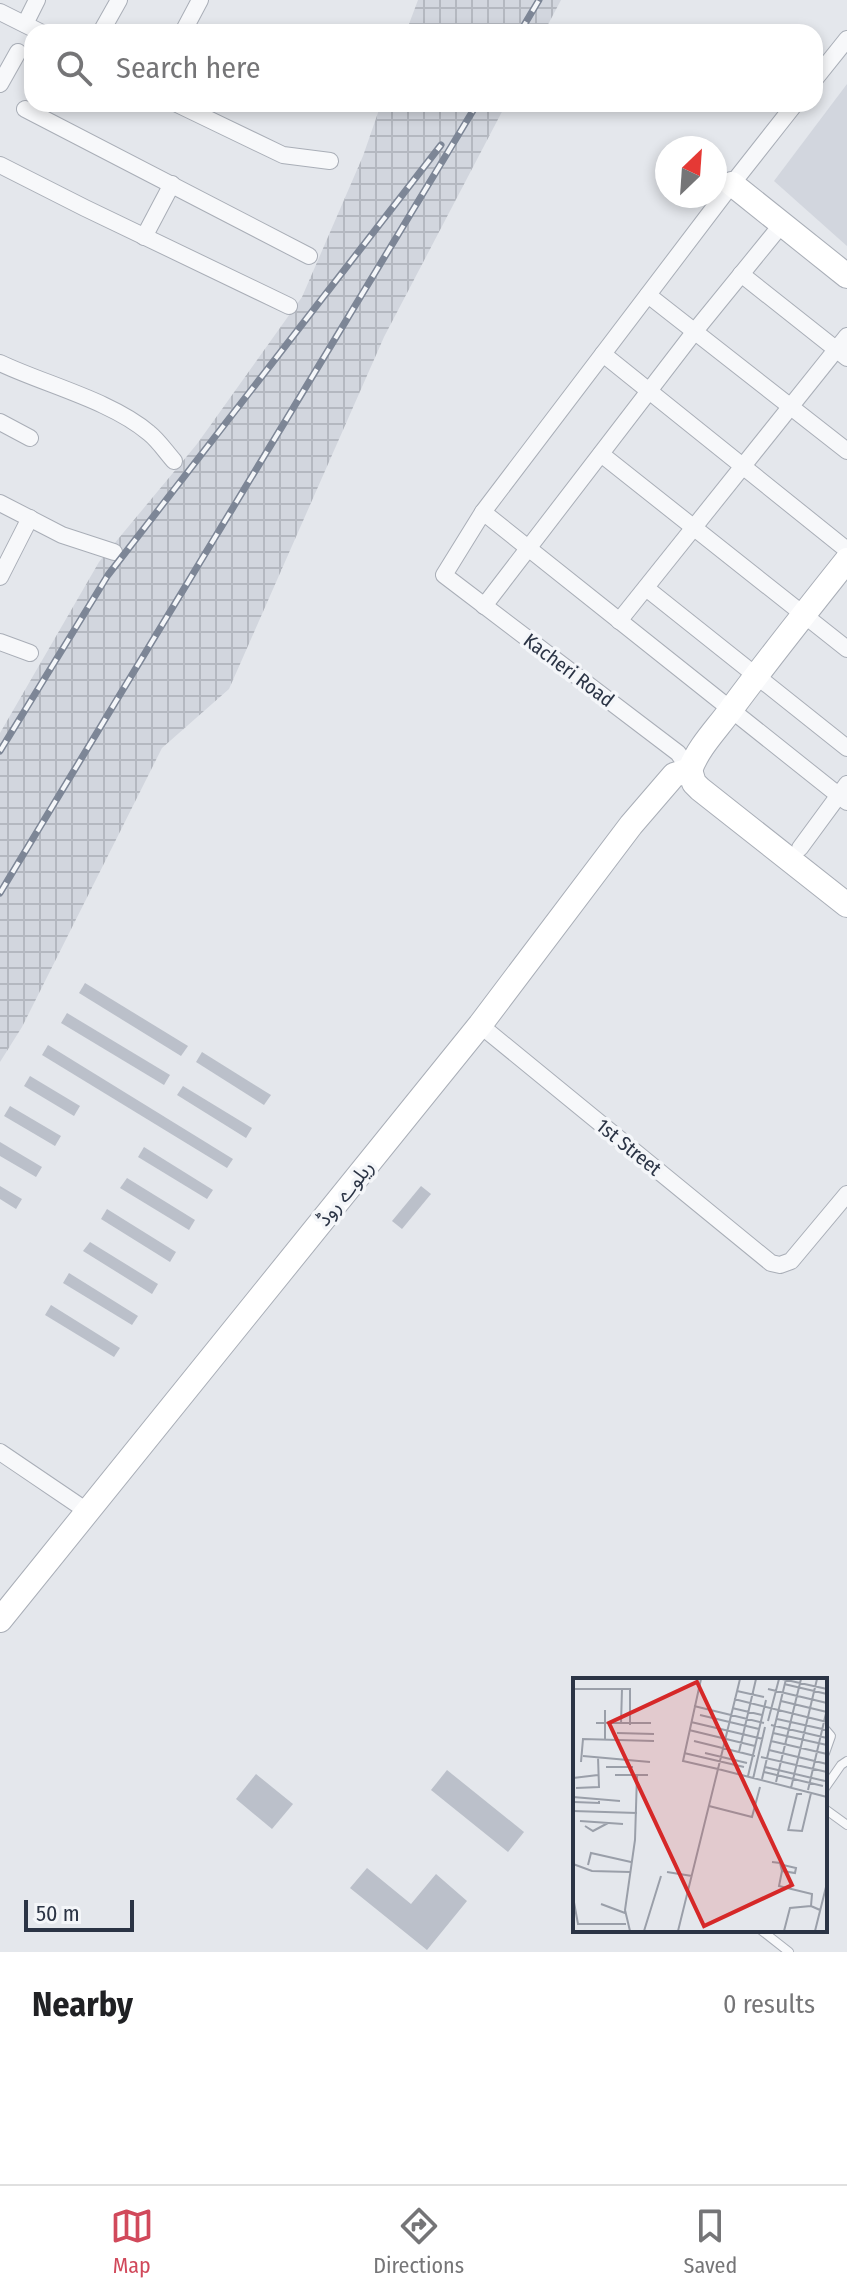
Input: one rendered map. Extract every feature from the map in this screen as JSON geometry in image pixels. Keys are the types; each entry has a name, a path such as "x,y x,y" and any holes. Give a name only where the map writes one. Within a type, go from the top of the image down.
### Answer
{"main road":[{"path":"732,184 847,276"},
{"path":"690,770 695,755 847,560"},
{"name":"Kacheri Road","path":"690,770 847,885"},
{"name":"Kacheri Road","path":"690,770 694,783 700,789 847,905"},
{"name":"ریلوے روڈ","path":"0,1620 480,1025 660,791 674,775 690,770"}],"street":[{"path":"33,24 37,0"},
{"path":"106,24 119,0"},
{"path":"187,24 200,0"},
{"path":"0,12 24,24"},
{"path":"823,69 847,39"},
{"path":"0,84 18,52"},
{"path":"31,112 309,256"},
{"path":"194,112 283,155 330,161"},
{"path":"789,112 483,512 731,709 844,794 800,848"},
{"path":"0,165 289,306"},
{"path":"144,237 172,184"},
{"path":"484,606 695,331 782,224"},
{"path":"741,274 842,354"},
{"path":"648,295 847,451"},
{"path":"619,621 790,407 842,354 847,336"},
{"path":"603,354 847,550"},
{"path":"0,363 125,417 149,433 174,461"},
{"path":"0,422 30,438"},
{"path":"601,454 847,649"},
{"path":"0,503 62,535 114,552"},
{"name":"Kacheri Road","path":"483,512 444,575 678,753 690,770"},
{"path":"0,577 30,518"},
{"path":"646,588 847,748"},
{"path":"0,642 30,653"},
{"name":"1st Street","path":"480,1025 771,1263 780,1265 791,1261 847,1194"},
{"path":"0,1452 87,1511"}],"lane":[{"path":"827,1785 847,1761"},
{"path":"827,1810 847,1825"},
{"path":"764,1932 789,1952"}],"shaded area":[{"path":"418,0 561,0 548,24 409,24"},
{"path":"847,84 847,246 774,181"},
{"path":"378,112 502,112 384,337 229,689 162,748 22,1027 0,1062 0,733 99,562 197,444 302,297 363,156"}],"building":[{"path":"85,983 188,1046 181,1056 79,993"},
{"path":"67,1013 170,1075 164,1085 61,1023"},
{"path":"48,1045 233,1159 227,1168 42,1055"},
{"path":"202,1052 271,1095 264,1105 196,1062"},
{"path":"30,1076 80,1106 74,1116 24,1086"},
{"path":"183,1086 252,1128 246,1138 177,1095"},
{"path":"10,1106 61,1136 55,1146 4,1116"},
{"path":"0,1142 42,1167 36,1177 0,1156"},
{"path":"144,1147 213,1190 207,1199 138,1157"},
{"path":"127,1178 195,1220 189,1230 120,1188"},
{"path":"0,1186 22,1199 16,1209 0,1199"},
{"path":"421,1186 431,1194 402,1229 392,1221"},
{"path":"107,1209 176,1252 170,1262 101,1219"},
{"path":"90,1242 158,1284 152,1294 83,1251"},
{"path":"69,1273 138,1316 132,1325 63,1283"},
{"path":"51,1305 120,1348 114,1357 45,1315"},
{"path":"447,1770 524,1832 508,1852 431,1790"},
{"path":"256,1774 293,1804 272,1829 236,1799"},
{"path":"367,1868 411,1904 436,1874 467,1901 427,1950 350,1888"}],"railway":[{"path":"525,24 539,0"},
{"path":"0,893 472,112"},
{"path":"0,751 108,575 441,145"}]}
